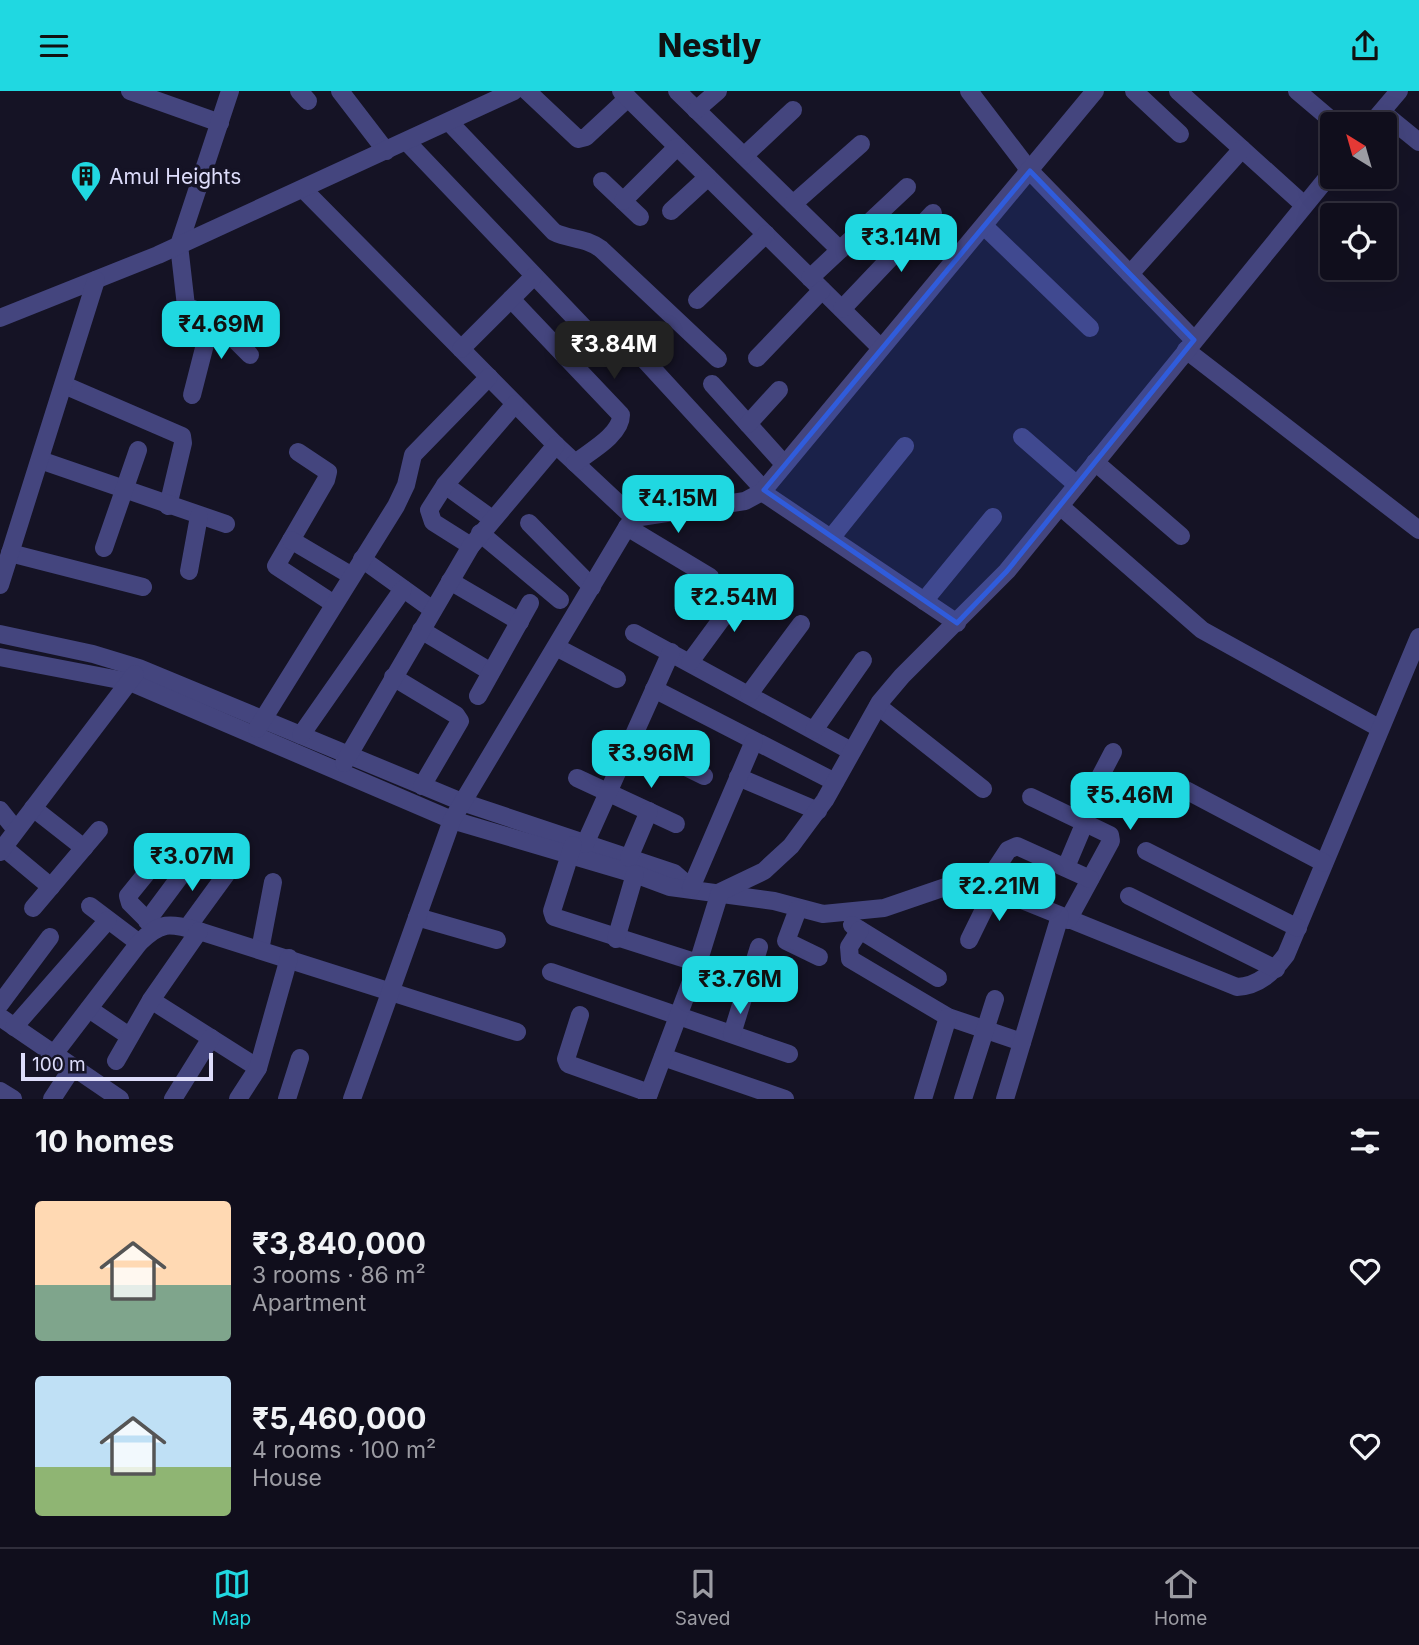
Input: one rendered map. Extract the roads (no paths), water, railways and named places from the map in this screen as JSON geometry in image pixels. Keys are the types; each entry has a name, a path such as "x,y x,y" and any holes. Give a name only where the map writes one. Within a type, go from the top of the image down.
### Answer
{"street":[{"path":"130,91 220,123"},
{"path":"230,91 179,245 186,306 212,317 250,355"},
{"path":"0,319 179,245 450,123 514,91"},
{"path":"527,91 578,139 586,137 625,95 881,348"},
{"path":"677,91 840,250"},
{"path":"696,110 718,91"},
{"path":"969,91 1030,171 1130,274 1190,345 1419,530"},
{"path":"353,1099 452,820 630,523 745,501 763,491 1095,91"},
{"path":"1134,91 1180,134"},
{"path":"1178,91 1304,205"},
{"path":"1297,91 1322,112"},
{"path":"1381,112 1399,91"},
{"path":"344,92 386,151"},
{"path":"744,156 793,110"},
{"path":"450,123 554,232 567,239 590,240 718,359"},
{"path":"1397,130 1419,142"},
{"path":"407,142 592,336 618,350 631,349 640,355 763,491 957,622"},
{"path":"793,204 861,144"},
{"path":"623,201 677,147"},
{"path":"1130,274 1242,149"},
{"path":"671,211 708,177"},
{"path":"602,181 640,217"},
{"path":"580,1015 566,1059 568,1064 572,1068 648,1096 698,963 720,892 764,871 791,846 835,782 877,706 902,675 1007,571 1320,186"},
{"path":"757,358 840,250 907,187"},
{"path":"303,189 575,463 630,523 710,577"},
{"path":"842,309 933,213"},
{"path":"984,226 1090,328"},
{"path":"697,300 766,234"},
{"path":"461,349 534,276"},
{"path":"0,585 10,553 8,529 40,460 96,280"},
{"path":"510,299 621,415 621,423 615,431 575,463"},
{"path":"192,395 212,317"},
{"path":"253,735 406,485 413,455 489,377"},
{"path":"712,384 785,464"},
{"path":"64,386 182,436 183,443 168,506"},
{"path":"748,424 779,390"},
{"path":"481,532 433,522 429,510 445,485 515,404"},
{"path":"1022,437 1077,485"},
{"path":"339,773 421,629 481,532 556,445"},
{"path":"831,538 905,446"},
{"path":"104,548 138,450"},
{"path":"298,452 328,472 326,480 276,566 334,604"},
{"path":"40,460 226,524"},
{"path":"1095,462 1181,536"},
{"path":"445,485 481,532 560,600"},
{"path":"1059,506 1202,629 1379,728"},
{"path":"189,571 199,516"},
{"path":"924,601 993,517"},
{"path":"529,523 592,587"},
{"path":"291,540 352,576"},
{"path":"10,553 143,587"},
{"path":"362,559 433,610"},
{"path":"450,581 520,622"},
{"path":"690,662 748,583"},
{"path":"301,735 403,589"},
{"path":"478,696 530,603"},
{"path":"748,694 801,624"},
{"path":"421,629 492,672"},
{"path":"634,633 851,751"},
{"path":"0,635 93,654 253,735 452,820 576,846"},
{"path":"0,657 135,675 263,719 462,802 632,866 670,887 720,892 774,901 798,909 834,913 884,908 957,883 989,887 1228,986 1250,986 1276,969 1298,928 1419,637"},
{"path":"556,647 617,679"},
{"path":"671,652 608,791 576,846 552,911 554,917 698,963"},
{"path":"814,730 863,660"},
{"path":"51,887 2,850 135,675"},
{"path":"393,677 456,715 460,721 422,786"},
{"path":"654,689 835,782"},
{"path":"877,706 983,789"},
{"path":"631,740 704,776"},
{"path":"691,888 754,741"},
{"path":"1066,867 1081,820 1114,752"},
{"path":"738,777 817,811"},
{"path":"577,778 676,824"},
{"path":"1182,788 1324,863"},
{"path":"1005,1099 1064,918 1090,879 1111,835 1031,797"},
{"path":"33,808 84,848"},
{"path":"0,810 16,830"},
{"path":"617,939 632,866 649,811"},
{"path":"33,908 99,831"},
{"path":"54,1054 139,943 205,843"},
{"path":"969,940 989,887 1012,847 1017,846 1090,879"},
{"path":"1146,851 1298,928"},
{"path":"162,854 128,896 130,903 151,924 193,929 517,1032"},
{"path":"116,1061 238,858"},
{"path":"260,950 273,882"},
{"path":"1129,896 1276,969"},
{"path":"90,906 139,943"},
{"path":"798,909 786,941 819,957"},
{"path":"834,913 938,978"},
{"path":"417,917 497,940"},
{"path":"108,920 7,1022 74,1067 109,1096"},
{"path":"860,930 849,947 850,959 948,1017 1022,1042"},
{"path":"0,1004 50,937"},
{"path":"732,1034 760,947"},
{"path":"237,1099 258,1069 289,958"},
{"path":"551,972 789,1054"},
{"path":"963,1099 995,999"},
{"path":"151,1000 258,1069"},
{"path":"89,1009 129,1036"},
{"path":"923,1099 948,1017"},
{"path":"173,1099 211,1038"},
{"path":"663,1056 777,1098"},
{"path":"286,1099 300,1058"},
{"path":"52,1099 74,1067"}],"place":[{"name":"Amul Heights","path":"86,203"}]}
